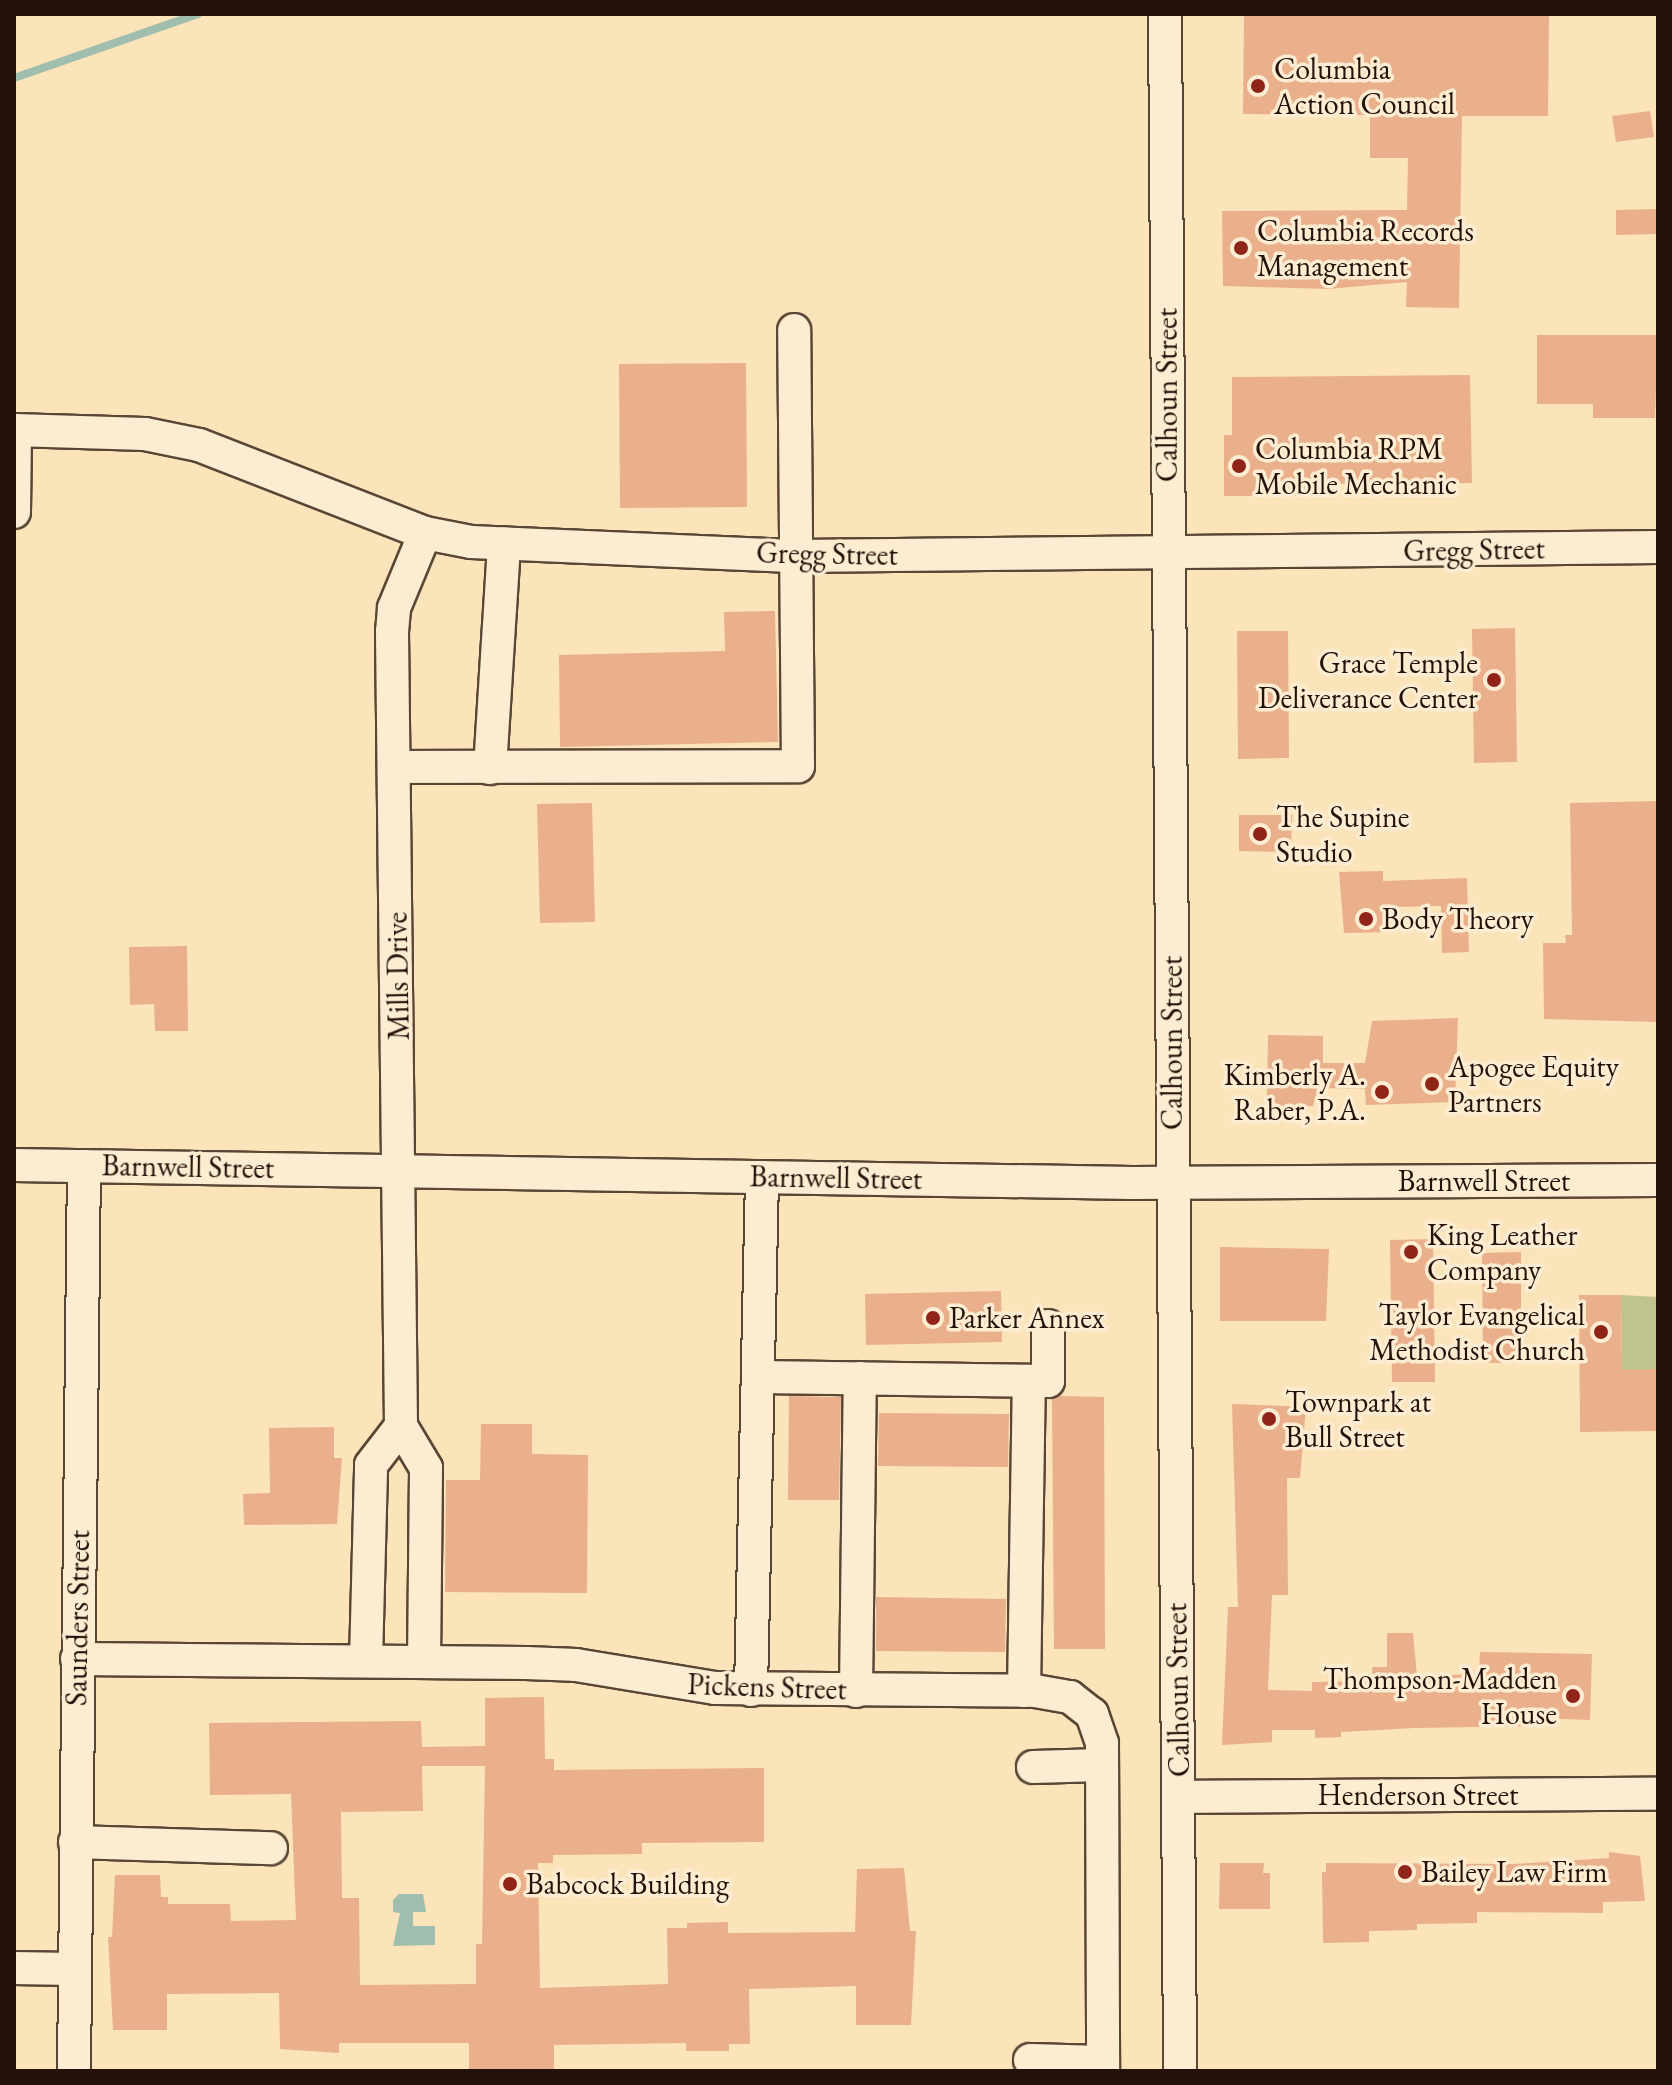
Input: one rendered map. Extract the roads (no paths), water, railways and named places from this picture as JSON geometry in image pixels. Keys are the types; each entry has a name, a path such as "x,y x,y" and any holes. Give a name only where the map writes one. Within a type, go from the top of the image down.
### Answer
{"street":[{"name":"Calhoun Street","path":"1165,14 1180,2071"},
{"path":"395,767 798,766 794,330"},
{"name":"Gregg Street","path":"15,430 145,434 199,445 425,533 504,543 797,556 1168,555 1658,547"},
{"path":"14,512 15,430"},
{"name":"Mills Drive","path":"401,1426 402,1170 394,608 425,533"},
{"path":"490,768 504,543"},
{"name":"Barnwell Street","path":"14,1165 1173,1183 1658,1180"},
{"name":"Saunders Street","path":"74,2071 84,1166"},
{"path":"751,1690 762,1177"},
{"path":"758,1377 1048,1381 1048,1326"},
{"path":"856,1691 860,1378"},
{"path":"1024,1691 1029,1381"},
{"path":"366,1661 371,1465 401,1426 426,1468 424,1662"},
{"name":"Pickens Street","path":"77,1659 576,1665 677,1684 751,1690 1024,1691 1081,1702 1099,1727 1102,1765 1103,2067"},
{"path":"1033,1767 1102,1765"},
{"name":"Henderson Street","path":"1179,1797 1658,1794"},
{"path":"75,1842 271,1848"},
{"path":"14,1968 73,1969"},
{"path":"1030,2060 1103,2067"}],"waterway":[{"path":"14,78 198,14"}],"place":[{"name":"Columbia Action Council","path":"1258,86"},
{"name":"Columbia Records Management","path":"1241,248"},
{"name":"Columbia RPM Mobile Mechanic","path":"1239,466"},
{"name":"Grace Temple Deliverance Center","path":"1494,680"},
{"name":"The Supine Studio","path":"1260,834"},
{"name":"Body Theory","path":"1366,919"},
{"name":"Apogee Equity Partners","path":"1432,1084"},
{"name":"Kimberly A. Raber, P.A.","path":"1382,1092"},
{"name":"King Leather Company","path":"1411,1252"},
{"name":"Parker Annex","path":"933,1318"},
{"name":"Taylor Evangelical Methodist Church","path":"1601,1332"},
{"name":"Townpark at Bull Street","path":"1269,1419"},
{"name":"Thompson-Madden House","path":"1573,1696"},
{"name":"Bailey Law Firm","path":"1405,1872"},
{"name":"Babcock Building","path":"510,1884"}]}
